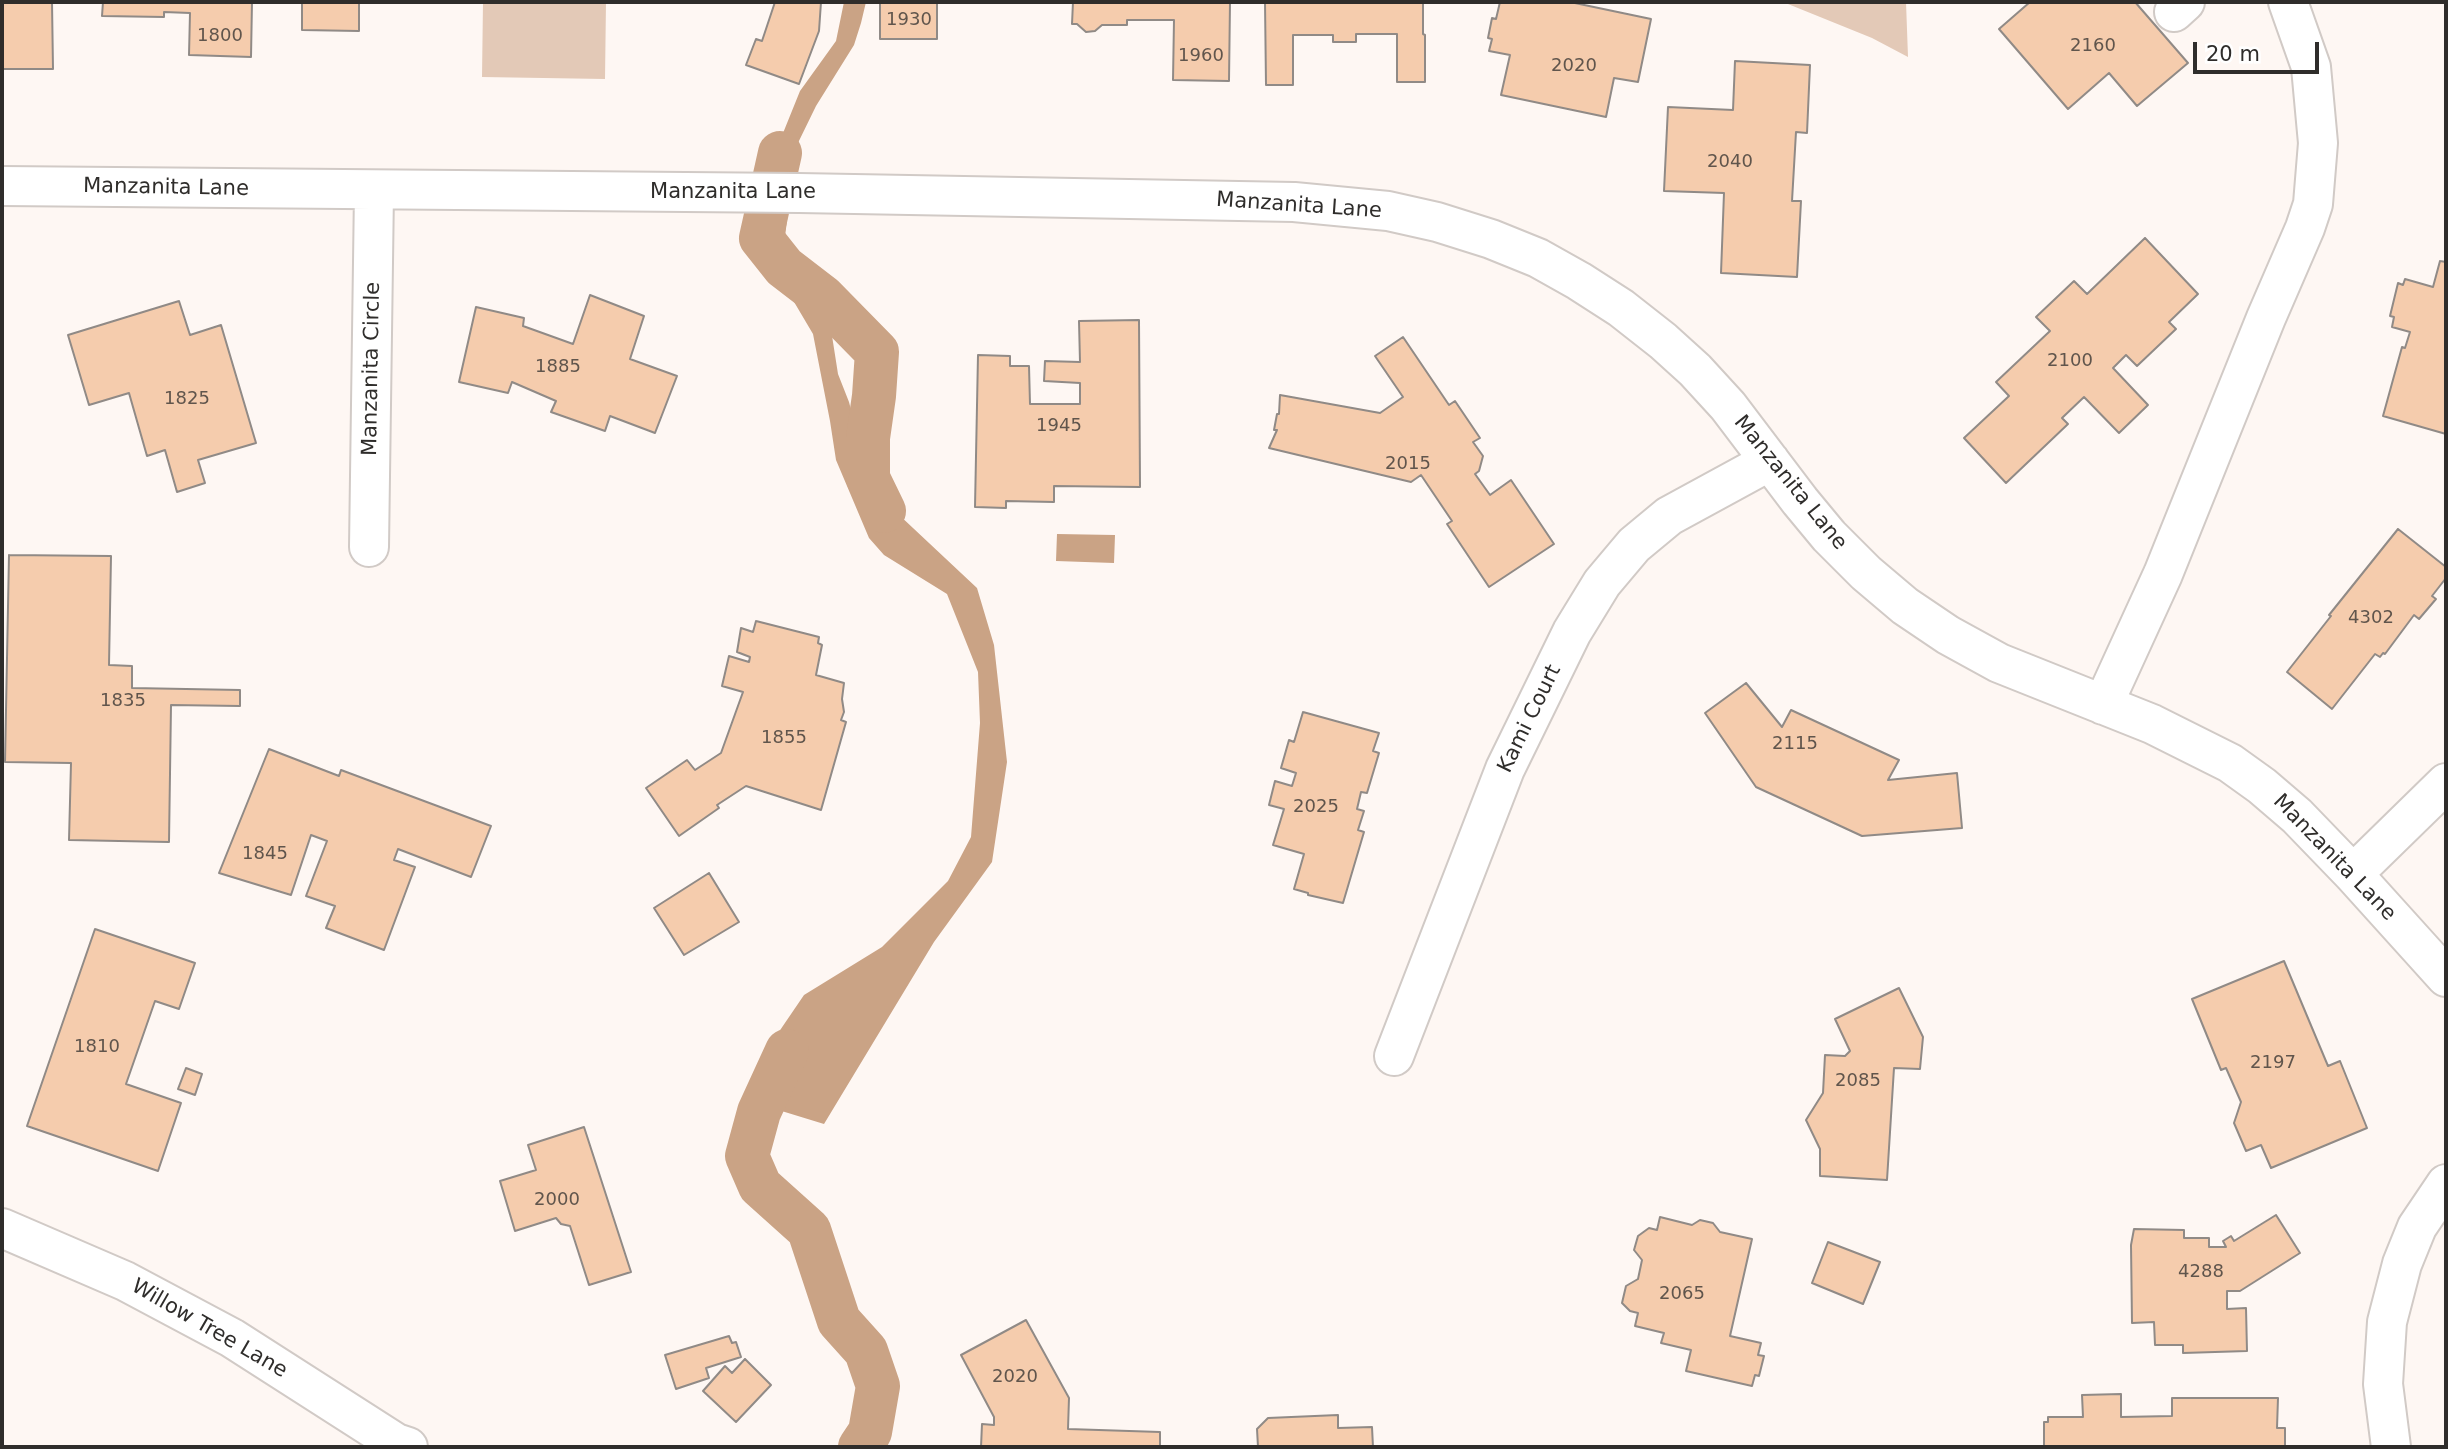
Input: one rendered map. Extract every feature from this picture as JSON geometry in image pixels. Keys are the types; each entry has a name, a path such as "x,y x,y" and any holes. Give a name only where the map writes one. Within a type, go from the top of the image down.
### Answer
{"street":[{"path":"2103,705 2163,574 2313,204 2318,143 2311,67 2288,2"},
{"name":"Manzanita Lane","path":"2,186 799,193 1294,202 1388,212 1437,222 1490,239 1538,258 1579,281 1621,308 1663,341 1695,370 1728,406 1829,536 1905,606 1948,635 2000,663 2152,724 2230,763 2262,786 2297,816 2353,874 2446,977"},
{"name":"Manzanita Circle","path":"369,547 374,191"},
{"name":"Kami Court","path":"1394,1056 1505,769 1572,632 1602,583 1634,545 1669,516 1770,461"},
{"path":"2353,874 2446,783"},
{"path":"2391,1447 2383,1384 2387,1322 2402,1264 2417,1227 2446,1184"},
{"name":"Willow Tree Lane","path":"2,1228 125,1281 232,1338 396,1443 408,1447"}],"shaded area":[{"path":"483,2 606,2 605,79 482,77"},
{"path":"844,2 866,2 854,45 816,106 796,147 784,245 821,295 830,323 838,374 858,437 897,513 977,588 994,645 1007,762 992,862 934,942 824,1124 749,1101 772,1042 804,995 882,947 948,881 971,837 980,723 978,672 947,594 884,555 869,538 836,460 813,334 761,246 777,148 800,91 836,41"},
{"path":"1783,2 1906,2 1908,57 1872,38"},
{"path":"1057,534 1115,535 1114,563 1056,561"}],"building":[{"path":"2,2 52,2 53,69 2,69"},
{"path":"103,2 252,2 251,57 189,55 190,13 164,12 164,17 102,16"},
{"path":"302,2 359,2 359,31 302,30"},
{"path":"775,2 821,2 819,31 799,84 746,65 756,39 762,41"},
{"path":"880,2 937,2 937,39 880,39"},
{"path":"1073,2 1230,2 1229,81 1173,80 1174,20 1127,20 1127,25 1102,25 1095,31 1086,32 1077,24 1072,24"},
{"path":"1265,2 1423,2 1425,82 1397,82 1397,34 1356,34 1356,42 1333,42 1333,35 1293,35 1293,85 1266,85"},
{"path":"1500,2 1570,2 1651,19 1638,82 1614,78 1606,117 1501,95 1510,55 1489,51 1492,39 1488,38 1492,18 1496,19"},
{"path":"2030,2 2135,2 2188,63 2137,106 2109,73 2068,109 1999,29"},
{"path":"1735,61 1810,65 1807,133 1796,132 1792,201 1801,201 1797,277 1721,273 1724,193 1664,191 1668,107 1733,110"},
{"path":"2145,238 2198,294 2169,322 2176,329 2137,366 2126,355 2113,368 2148,405 2119,433 2084,397 2062,418 2068,424 2006,483 1964,438 2009,396 1996,382 2050,331 2036,317 2074,281 2087,294"},
{"path":"2440,261 2446,262 2446,434 2383,416 2402,347 2405,348 2410,332 2392,327 2394,317 2390,316 2398,283 2403,285 2405,279 2433,287"},
{"path":"590,295 644,316 630,359 677,376 655,433 610,416 605,431 551,412 556,401 512,382 508,393 459,382 476,307 524,318 523,326 573,344"},
{"path":"179,301 190,335 221,325 256,443 198,460 205,483 177,492 165,450 147,456 129,393 89,405 68,335"},
{"path":"1139,320 1140,487 1054,486 1054,502 1006,501 1006,508 975,507 978,355 1010,356 1010,366 1029,366 1030,404 1080,404 1080,383 1044,381 1045,361 1080,362 1079,321"},
{"path":"1403,337 1449,405 1455,401 1480,438 1473,442 1483,456 1479,471 1475,474 1490,495 1511,480 1554,544 1489,587 1447,524 1452,521 1421,475 1411,482 1269,448 1277,430 1274,430 1279,414 1280,395 1380,413 1403,397 1375,356"},
{"path":"2398,529 2446,567 2446,578 2432,596 2436,599 2419,619 2414,615 2385,654 2380,657 2375,654 2332,709 2287,672"},
{"path":"9,555 111,556 109,665 132,666 132,688 240,690 240,706 171,705 169,842 69,840 71,763 5,762"},
{"path":"756,621 819,637 818,643 822,645 816,675 844,683 844,712 841,720 846,722 821,810 746,786 717,805 719,808 679,836 646,788 687,760 695,770 721,753 743,692 722,686 729,656 749,662 750,657 737,652 741,628 753,632"},
{"path":"1746,683 1782,727 1791,710 1899,760 1888,780 1957,773 1962,828 1862,836 1756,787 1705,713"},
{"path":"1303,712 1379,733 1373,751 1379,753 1367,793 1361,792 1357,809 1364,811 1358,830 1364,832 1343,903 1294,889 1304,854 1273,845 1284,809 1269,805 1275,781 1292,786 1296,773 1281,768 1289,740 1294,742"},
{"path":"269,749 339,776 341,770 491,826 471,877 398,849 394,860 415,867 384,950 326,928 335,906 306,896 327,841 311,835 291,895 219,873"},
{"path":"709,873 739,922 684,955 654,908"},
{"path":"95,929 195,963 179,1009 155,1001 126,1084 181,1103 158,1171 27,1126"},
{"path":"2284,961 2328,1066 2340,1061 2367,1128 2271,1168 2261,1145 2246,1151 2234,1123 2241,1102 2226,1068 2221,1070 2192,999"},
{"path":"1899,988 1923,1037 1920,1069 1894,1068 1887,1180 1820,1176 1820,1149 1806,1120 1823,1093 1825,1055 1845,1056 1850,1051 1835,1019"},
{"path":"186,1068 202,1074 195,1095 178,1089"},
{"path":"584,1127 631,1272 589,1285 570,1226 561,1224 556,1218 515,1231 500,1181 536,1170 528,1145"},
{"path":"2276,1215 2300,1253 2240,1291 2227,1291 2227,1309 2246,1308 2247,1351 2183,1353 2183,1345 2155,1345 2154,1322 2132,1323 2131,1245 2134,1229 2184,1230 2184,1238 2209,1238 2209,1247 2226,1247 2223,1241 2231,1236 2234,1241"},
{"path":"1660,1217 1692,1225 1700,1220 1713,1223 1720,1232 1752,1239 1730,1336 1761,1343 1758,1355 1764,1356 1759,1376 1755,1375 1752,1386 1686,1371 1691,1350 1661,1343 1664,1333 1635,1326 1638,1313 1630,1311 1622,1303 1626,1286 1638,1279 1642,1260 1634,1250 1638,1236 1649,1228 1657,1230"},
{"path":"1828,1242 1880,1262 1863,1304 1812,1283"},
{"path":"1026,1320 1069,1398 1068,1429 1160,1432 1160,1447 981,1447 982,1424 994,1425 994,1417 961,1355"},
{"path":"729,1336 732,1343 736,1342 741,1357 706,1368 709,1378 676,1389 665,1355"},
{"path":"745,1359 771,1385 736,1422 703,1391 725,1366 732,1373"},
{"path":"2121,1394 2121,1417 2172,1416 2172,1398 2278,1398 2277,1428 2285,1428 2285,1447 2044,1447 2044,1422 2048,1422 2048,1417 2083,1417 2082,1395"},
{"path":"1338,1415 1338,1428 1372,1427 1373,1447 1258,1447 1257,1429 1268,1418"}],"waterway":[{"path":"780,153 761,238 784,267 823,297 877,352 868,438 868,478 884,511"},
{"path":"787,1051 759,1112 747,1156 760,1186 809,1230 839,1321 866,1351 878,1386 870,1432 860,1447"}]}
